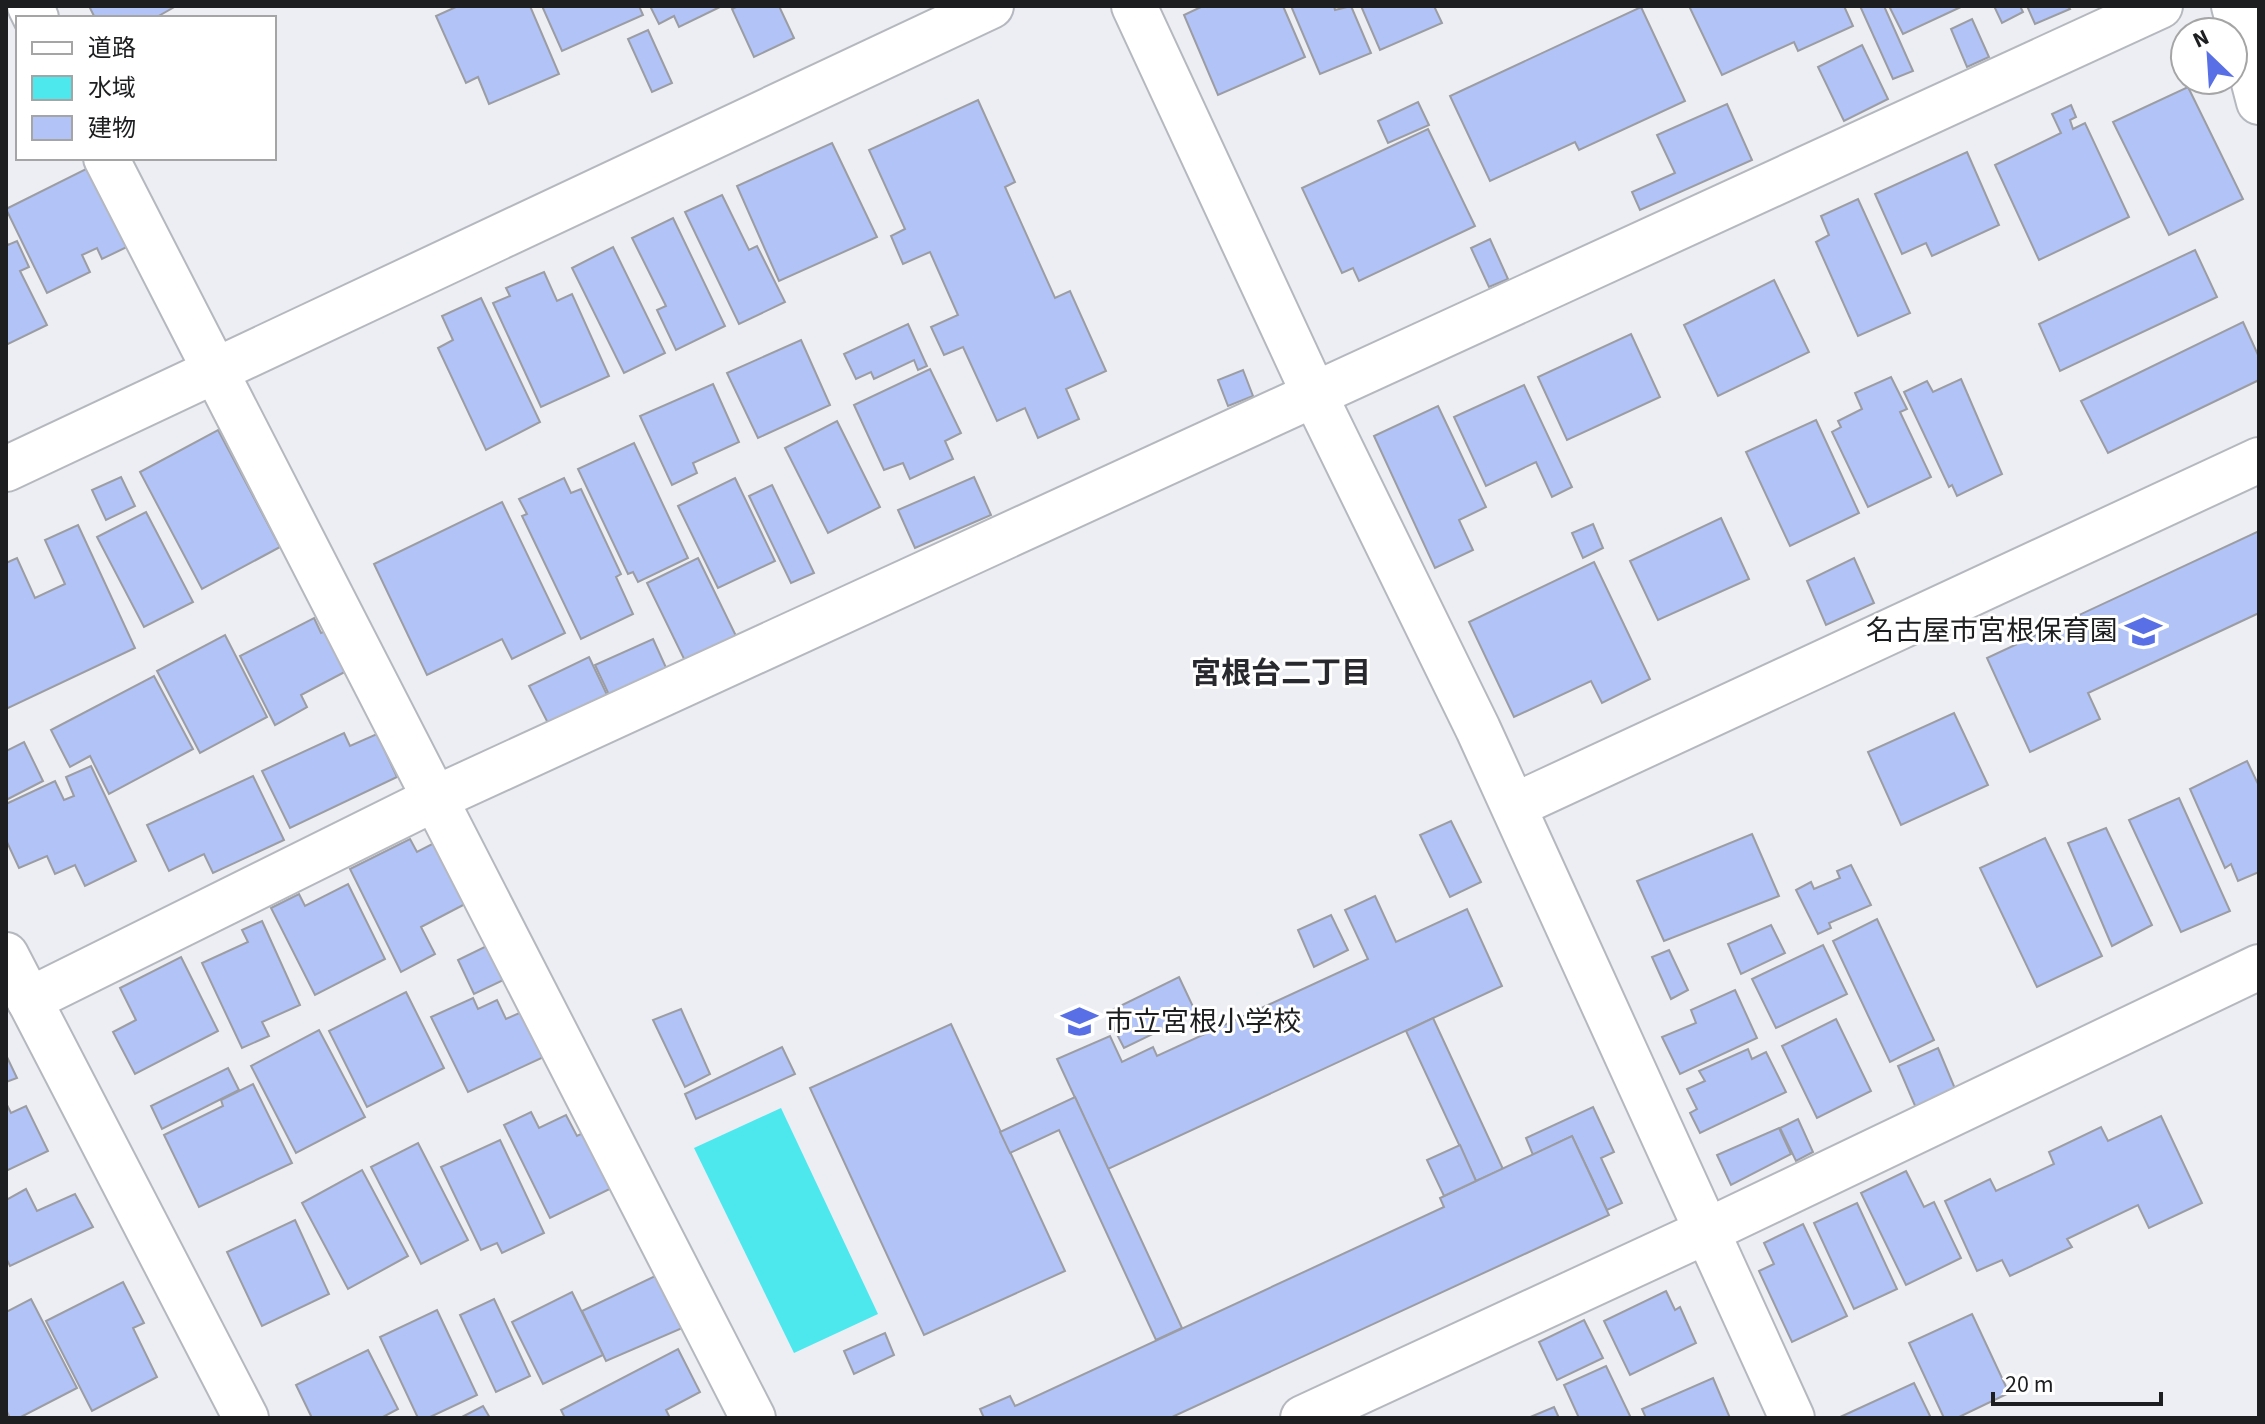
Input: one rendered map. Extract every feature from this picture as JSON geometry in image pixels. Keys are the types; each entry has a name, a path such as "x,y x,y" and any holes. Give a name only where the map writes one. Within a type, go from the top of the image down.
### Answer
{"street":[{"path":"6,469 991,6"},
{"path":"1134,6 1315,396 1514,806 1792,1418"},
{"path":"29,1000 434,799 2160,6"},
{"path":"2234,6 2259,102"},
{"path":"107,160 753,1418"},
{"path":"1514,806 2259,460"},
{"path":"6,955 246,1418"},
{"path":"1303,1418 1707,1231 2259,967"}],"water":[{"path":"781,1108 878,1314 794,1353 694,1148"}],"building":[{"path":"89,6 176,6 158,16 94,16"},
{"path":"458,6 530,6 559,74 489,104 478,77 466,83 436,16"},
{"path":"542,6 639,6 643,15 562,51"},
{"path":"650,6 722,6 679,27 674,16 659,24"},
{"path":"738,6 779,6 794,38 754,57 732,9"},
{"path":"1203,6 1283,6 1305,57 1218,95 1184,15"},
{"path":"1291,6 1334,6 1335,10 1351,6 1371,53 1320,74"},
{"path":"1361,6 1434,6 1442,23 1380,50"},
{"path":"1689,6 1844,6 1853,26 1798,51 1794,42 1722,75"},
{"path":"1860,6 1884,6 1913,71 1893,79"},
{"path":"1889,6 1963,6 1903,34"},
{"path":"1994,6 2020,6 2023,12 2002,23"},
{"path":"2027,6 2068,6 2070,9 2035,24"},
{"path":"1641,7 1685,101 1579,150 1575,142 1490,181 1450,96"},
{"path":"1972,19 1989,57 1967,67 1951,29"},
{"path":"648,30 672,83 652,92 628,39"},
{"path":"1862,45 1888,99 1844,121 1818,67"},
{"path":"2169,96 2192,96 2243,199 2169,235 2113,122"},
{"path":"978,100 1015,182 1005,187 1055,298 1070,291 1106,371 1066,389 1079,419 1038,438 1025,408 997,421 963,347 944,355 931,327 958,315 930,252 903,264 891,236 905,229 869,150"},
{"path":"1418,102 1429,125 1388,143 1378,121"},
{"path":"1727,104 1752,160 1640,210 1632,192 1675,173 1657,135"},
{"path":"2071,105 2076,117 2070,120 2073,129 2085,123 2129,217 2039,260 1995,165 2061,133 2052,114"},
{"path":"1428,129 1475,226 1359,281 1353,268 1342,273 1302,188"},
{"path":"832,143 877,237 779,281 737,186"},
{"path":"1967,152 1999,225 1932,256 1926,243 1902,254 1875,194"},
{"path":"94,165 133,244 102,259 97,248 82,255 90,272 47,293 6,209"},
{"path":"722,195 749,250 757,246 785,302 739,324 685,212"},
{"path":"1858,199 1910,313 1858,336 1816,242 1829,235 1821,216"},
{"path":"673,218 725,326 676,350 657,310 666,306 632,238"},
{"path":"1490,239 1508,279 1489,287 1471,248"},
{"path":"6,240 8,245 17,241 29,267 20,271 47,325 6,345"},
{"path":"613,247 665,353 624,373 572,268"},
{"path":"2195,250 2217,297 2060,371 2039,324"},
{"path":"544,272 557,301 572,294 609,376 541,407 493,303 510,296 506,288"},
{"path":"1774,280 1809,352 1718,396 1684,325"},
{"path":"481,298 540,422 486,450 438,348 453,340 442,316"},
{"path":"2243,322 2259,357 2259,380 2108,453 2081,401"},
{"path":"908,324 927,366 918,370 914,360 874,379 871,372 856,379 844,354"},
{"path":"1631,334 1660,397 1567,440 1538,377"},
{"path":"801,340 830,405 758,438 727,373"},
{"path":"930,369 961,433 945,441 953,459 910,479 903,463 884,470 854,405"},
{"path":"1243,370 1253,396 1228,406 1218,380"},
{"path":"1891,377 1907,409 1900,412 1931,477 1868,507 1832,432 1841,427 1838,421 1862,409 1855,393"},
{"path":"1961,379 2002,474 1957,496 1952,485 1949,487 1904,392 1927,381 1933,392"},
{"path":"713,384 739,442 693,463 697,473 672,485 640,416"},
{"path":"1524,385 1572,487 1552,497 1536,462 1486,486 1454,417"},
{"path":"1438,406 1486,507 1459,520 1473,550 1435,568 1374,436"},
{"path":"1816,420 1859,513 1790,546 1746,452"},
{"path":"837,421 880,507 828,533 785,448"},
{"path":"218,430 280,547 202,589 140,472"},
{"path":"634,443 688,558 638,582 633,572 628,574 578,469"},
{"path":"121,477 135,506 106,520 92,490"},
{"path":"974,477 991,515 915,548 898,510"},
{"path":"564,478 571,493 581,489 621,574 616,577 633,614 581,639 522,516 527,514 519,499"},
{"path":"735,478 775,561 718,588 678,506"},
{"path":"772,485 814,573 791,583 749,496"},
{"path":"502,502 565,633 512,659 502,639 427,675 374,564"},
{"path":"146,512 193,602 144,627 97,537"},
{"path":"1721,518 1749,579 1658,620 1630,561"},
{"path":"1593,524 1603,548 1583,558 1572,533"},
{"path":"78,525 135,648 6,709 6,563 17,558 35,598 65,584 45,540"},
{"path":"2259,531 2259,613 2088,693 2100,719 2030,752 1987,658"},
{"path":"698,558 738,640 687,665 647,583"},
{"path":"1854,558 1874,603 1826,625 1807,581"},
{"path":"1594,562 1650,679 1602,703 1591,681 1514,717 1469,622"},
{"path":"314,618 321,633 336,627 356,666 301,695 307,707 275,725 240,656"},
{"path":"225,635 267,717 200,753 157,671"},
{"path":"653,639 668,672 611,699 595,665"},
{"path":"589,657 609,699 550,727 529,686"},
{"path":"154,676 193,749 109,794 90,756 70,767 51,730"},
{"path":"1954,713 1988,785 1901,825 1868,752"},
{"path":"344,733 350,746 377,734 397,777 290,828 262,771"},
{"path":"24,742 43,781 6,800 6,751"},
{"path":"2247,761 2259,786 2259,872 2238,881 2231,864 2225,868 2190,789"},
{"path":"91,766 136,861 85,886 75,865 55,874 47,856 19,868 6,840 6,804 55,781 64,800 74,796 66,777"},
{"path":"253,776 284,840 213,873 204,854 169,871 147,825"},
{"path":"2179,798 2230,911 2181,932 2129,820"},
{"path":"1451,821 1481,882 1450,897 1420,835"},
{"path":"2106,828 2152,925 2112,946 2068,843"},
{"path":"1752,834 1779,896 1664,941 1637,881"},
{"path":"2045,838 2102,956 2037,987 1980,868"},
{"path":"410,839 417,852 436,842 467,903 421,927 435,954 401,972 350,869"},
{"path":"1851,865 1871,905 1829,923 1831,928 1818,934 1796,890 1811,882 1814,889 1840,878 1837,871"},
{"path":"348,884 385,959 315,995 271,908 299,894 305,906"},
{"path":"1375,896 1396,942 1467,909 1502,986 1108,1169 1057,1059 1110,1036 1122,1062 1153,1047 1157,1056 1368,959 1345,910"},
{"path":"1331,915 1348,950 1314,967 1298,930"},
{"path":"1877,919 1934,1040 1890,1062 1833,941"},
{"path":"262,921 300,1005 262,1022 269,1036 242,1048 202,963 248,942 242,930"},
{"path":"1771,925 1785,953 1741,974 1728,944"},
{"path":"501,939 518,973 474,994 458,960"},
{"path":"1823,945 1847,994 1776,1028 1752,979"},
{"path":"1669,950 1688,990 1671,999 1652,957"},
{"path":"181,957 218,1031 135,1074 113,1032 136,1020 120,988"},
{"path":"1179,977 1196,1013 1124,1048 1106,1013"},
{"path":"1735,990 1757,1038 1680,1074 1662,1037 1696,1023 1691,1010"},
{"path":"406,992 444,1068 367,1107 329,1031"},
{"path":"473,998 478,1009 497,1000 506,1019 526,1010 548,1055 468,1092 431,1017"},
{"path":"681,1009 710,1074 685,1087 653,1020"},
{"path":"1433,1018 1503,1169 1476,1181 1406,1031"},
{"path":"1836,1019 1871,1091 1817,1118 1782,1046"},
{"path":"951,1024 1065,1271 924,1335 810,1088"},
{"path":"319,1030 365,1117 296,1153 251,1066"},
{"path":"782,1047 795,1074 696,1119 685,1094"},
{"path":"1938,1048 1956,1091 1916,1108 1898,1066"},
{"path":"1748,1049 1752,1059 1766,1052 1786,1092 1700,1133 1690,1113 1697,1109 1687,1089 1705,1081 1699,1071"},
{"path":"6,1055 17,1078 6,1082"},
{"path":"228,1068 239,1090 162,1129 151,1106"},
{"path":"253,1084 292,1163 199,1207 164,1135 223,1106 221,1100"},
{"path":"1075,1097 1182,1328 1156,1340 1059,1130 1010,1153 1000,1132"},
{"path":"6,1103 11,1113 26,1106 48,1151 6,1171"},
{"path":"1593,1107 1614,1152 1601,1158 1622,1203 1607,1210 1572,1136 1533,1155 1526,1138"},
{"path":"531,1112 539,1128 566,1115 577,1136 593,1128 620,1184 550,1218 504,1125"},
{"path":"2161,1116 2202,1203 2149,1228 2138,1205 2067,1239 2072,1247 2010,1276 2002,1260 1977,1271 1945,1201 1990,1179 1996,1191 2054,1164 2049,1152 2101,1127 2108,1141"},
{"path":"1798,1119 1813,1152 1796,1161 1780,1128"},
{"path":"1779,1128 1791,1154 1731,1185 1717,1155"},
{"path":"1572,1136 1609,1215 1170,1418 984,1418 980,1409 1010,1396 1015,1406 1444,1207 1440,1198"},
{"path":"500,1140 544,1233 502,1253 497,1243 481,1250 441,1167"},
{"path":"418,1143 468,1240 421,1264 371,1167"},
{"path":"1460,1145 1476,1181 1444,1196 1427,1160"},
{"path":"362,1170 408,1256 348,1289 302,1203"},
{"path":"1906,1171 1924,1207 1934,1202 1961,1258 1906,1285 1861,1193"},
{"path":"26,1189 37,1211 75,1194 93,1227 10,1266 6,1258 6,1200"},
{"path":"1857,1203 1897,1289 1854,1309 1814,1223"},
{"path":"295,1220 329,1294 262,1326 227,1252"},
{"path":"1803,1224 1847,1316 1792,1342 1759,1271 1774,1264 1764,1243"},
{"path":"670,1269 687,1326 606,1361 582,1311"},
{"path":"123,1282 144,1323 133,1328 157,1377 92,1411 46,1321"},
{"path":"1666,1291 1675,1310 1680,1307 1696,1343 1630,1375 1604,1321"},
{"path":"572,1292 603,1355 543,1384 512,1322"},
{"path":"31,1299 77,1388 19,1418 10,1418 6,1410 6,1312"},
{"path":"494,1299 530,1376 496,1392 460,1315"},
{"path":"437,1310 477,1395 428,1418 418,1418 380,1337"},
{"path":"1972,1314 2009,1393 1957,1418 1944,1418 1909,1343"},
{"path":"1584,1320 1603,1358 1557,1380 1539,1342"},
{"path":"885,1333 894,1355 854,1374 844,1351"},
{"path":"678,1349 700,1392 666,1410 670,1418 565,1418 561,1410"},
{"path":"368,1350 398,1409 381,1418 312,1418 296,1385"},
{"path":"1606,1366 1631,1418 1579,1418 1564,1385"},
{"path":"1713,1378 1730,1418 1646,1418 1642,1409"},
{"path":"1914,1383 1931,1418 1838,1418"},
{"path":"483,1406 490,1418 460,1418"},
{"path":"1554,1407 1559,1418 1528,1418"}],"place":[{"name":"名古屋市宮根保育園","path":"2144,631"},
{"name":"市立宮根小学校","path":"1079,1022"}],"district":[{"name":"宮根台二丁目","path":"1281,673"}]}
